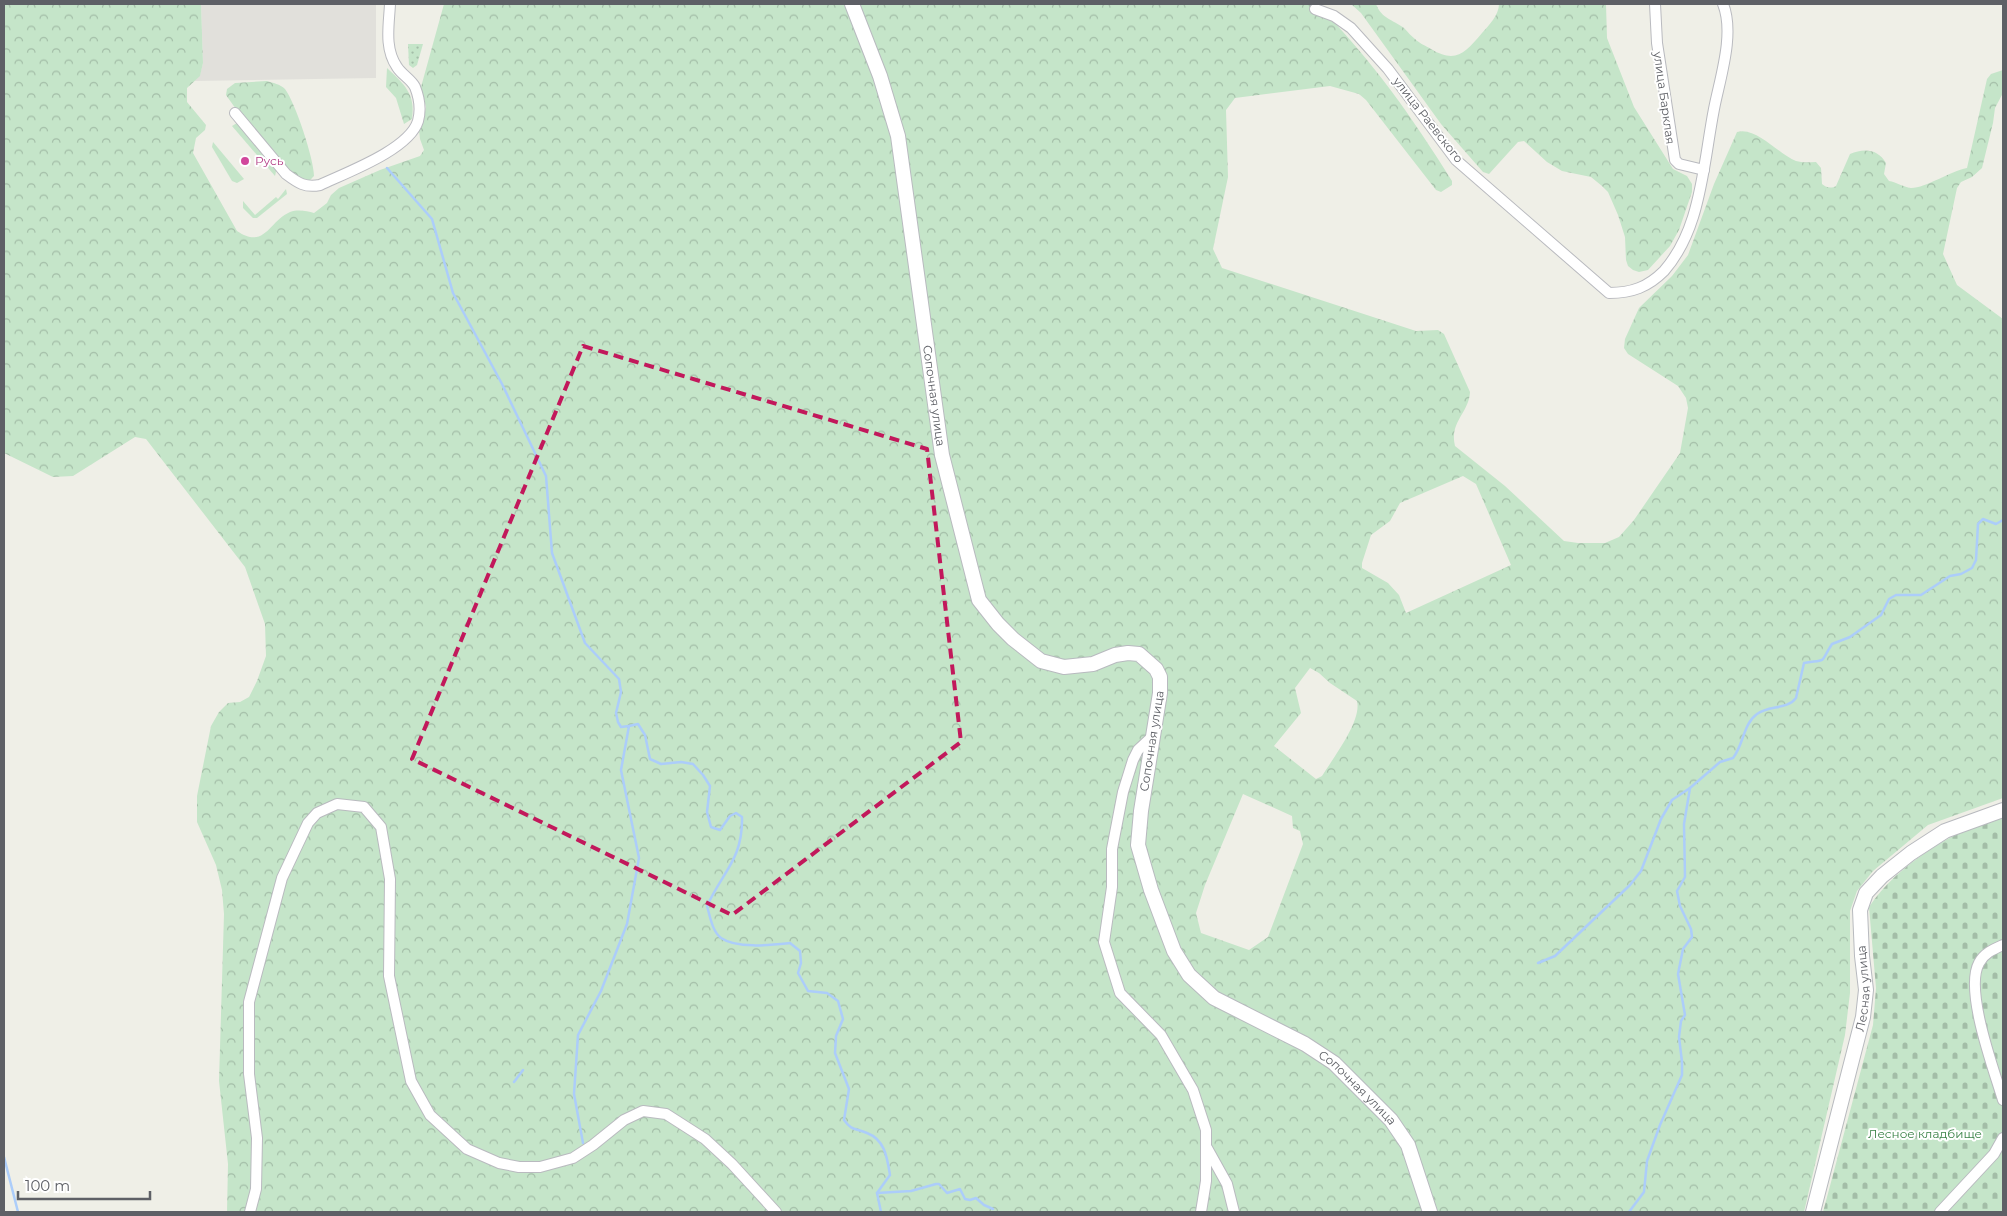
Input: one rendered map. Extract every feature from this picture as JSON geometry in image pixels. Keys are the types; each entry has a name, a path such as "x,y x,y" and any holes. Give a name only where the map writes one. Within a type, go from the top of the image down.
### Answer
{"main road":[{"name":"Сопочная улица","path":"852,4 880,76 898,136 942,455 979,600 987,613 1013,639 1041,661 1064,667 1093,664 1116,655 1128,653 1139,654 1156,669 1160,677 1160,693 1141,810 1138,844 1151,890 1174,951 1189,975 1214,998 1305,1044 1334,1063 1390,1120 1408,1145 1430,1212"},
{"name":"Лесная улица","path":"1814,1212 1863,1017 1866,990 1860,910 1866,893 1882,876 1911,853 1945,831 2003,810"}],"street":[{"path":"235,113 286,174 296,182 309,188 320,185 382,156 415,127 420,109 412,83 396,66 389,49 390,4"},
{"name":"улица Барклая","path":"1655,4 1656,43 1674,160 1679,164 1704,170"},
{"path":"1704,170 1727,34 1727,14 1723,4"},
{"name":"улица Раевского","path":"1315,9 1334,16 1351,28 1388,69 1456,160 1609,293 1637,290 1651,282 1664,270 1679,250 1693,218 1704,170"},
{"path":"1153,736 1138,750 1123,792 1112,849 1112,887 1104,942 1120,993 1161,1035 1193,1090 1206,1130 1206,1181 1201,1212"},
{"path":"250,1212 256,1189 257,1138 249,1074 249,1002 282,878 308,823 317,813 337,804 364,807 381,827 390,879 389,976 411,1081 430,1114 467,1149 499,1163 520,1167 540,1167 573,1158 593,1145 624,1120 642,1110 666,1114 705,1139 732,1164 776,1212"},
{"path":"2003,944 1985,954 1978,964 1976,975 1976,1003 1986,1047 2003,1100"},
{"path":"1940,1212 1994,1154 2003,1138"},
{"path":"1207,1148 1227,1184 1234,1212"}],"highlighted area":[{"path":"583,346 927,449 961,742 732,915 412,759"}],"shaded area":[{"path":"201,4 376,4 376,78 193,81 200,75 203,63"}],"green space":[{"path":"4,4 201,4 203,63 200,76 187,88 187,102 206,125 205,130 196,138 193,153 237,231 246,236 254,237 261,236 290,212 299,210 314,213 327,203 331,195 339,188 380,170 420,156 424,150 419,130 426,107 421,87 444,4 1319,4 1319,7 1356,47 1391,90 1438,158 1452,181 1452,185 1441,192 1436,190 1366,100 1359,94 1330,86 1235,98 1226,110 1228,177 1213,249 1222,268 1416,331 1438,330 1444,334 1470,392 1469,399 1455,430 1455,446 1505,486 1564,541 1578,543 1605,543 1619,537 1634,520 1680,453 1688,408 1686,398 1678,386 1628,354 1624,348 1625,339 1639,308 1672,276 1688,255 1714,184 1737,132 1752,133 1796,161 1816,162 1821,168 1822,184 1826,187 1836,186 1850,154 1870,151 1883,158 1886,163 1884,174 1889,181 1909,188 1917,187 1967,168 1987,79 1991,74 2003,70 2003,93 1995,108 1982,168 1972,177 1961,182 1957,188 1943,254 1957,285 2003,319 2003,798 1928,825 1873,871 1857,891 1850,911 1850,993 1845,1035 1804,1212 227,1212 228,1164 219,1081 224,914 222,890 216,865 197,822 197,796 211,726 219,712 228,703 240,702 249,697 257,681 266,656 265,624 245,567 146,439 135,437 73,476 53,477 4,453","holes":["1463,476 1476,484 1511,565 1406,613 1399,595 1388,583 1362,568 1371,535 1390,521 1400,503","1310,668 1357,701 1355,719 1351,729 1322,776 1316,779 1274,746 1301,713 1295,688","1243,794 1292,816 1293,828 1300,831 1303,844 1268,937 1249,950 1201,933 1196,913 1205,885"]},
{"path":"1351,4 1376,4 1384,16 1404,28 1418,42 1447,56 1454,56 1465,51 1476,40 1493,20 1499,4 1606,4 1607,38 1634,107 1673,169 1687,176 1692,184 1692,192 1679,230 1670,246 1648,270 1639,272 1633,270 1628,266 1626,260 1625,237 1608,192 1591,177 1562,171 1547,162 1524,141 1518,142 1489,174 1483,172 1441,124 1361,13"},
{"path":"408,44 423,44 417,65 413,68 409,65"},
{"path":"387,68 399,79 410,96 413,110 412,119 404,124 396,98 386,87"},
{"path":"267,81 285,89 299,118 313,168 314,176 308,181 305,182 297,178 275,157 226,95 227,89 235,83"},
{"path":"237,123 277,167 275,176 232,126"},
{"path":"213,142 244,179 237,183 232,181 212,147"},
{"path":"286,189 287,194 257,218 253,218 243,208 243,201 255,215 276,197 278,199"},
{"name":"Лесное кладбище","path":"2003,816 2003,1212 1823,1212 1873,1025 1876,988 1869,907 1895,877 1928,851 1965,830"}],"waterway":[{"path":"387,168 432,219 453,293 502,384 546,476 552,553 585,643 619,679 621,692 616,713 621,727 629,726 621,770 639,858 627,924 601,991 578,1035 574,1094 583,1143"},
{"path":"1629,1212 1644,1192 1647,1161 1660,1125 1682,1075 1679,1037 1681,1021 1685,1015 1678,974 1683,949 1692,937 1691,929 1680,906 1677,891 1685,877 1684,824 1690,788 1720,762 1733,758 1752,718 1762,711 1783,706 1796,698 1804,663 1823,660 1832,644 1850,637 1881,615 1889,599 1896,595 1921,595 1950,576 1961,574 1972,568 1976,560 1978,524 1983,519 1996,524 2003,520"},
{"path":"629,726 638,724 645,735 650,759 661,764 681,762 693,764 703,775 710,786 707,812 711,827 720,830 730,816 736,813 742,817 736,854 707,906 718,935 736,944 764,945 790,943 800,951 801,963 798,973 808,991 827,993 838,1001 843,1019 836,1036 835,1053 849,1089 844,1120 852,1128 873,1136 884,1150 890,1175 877,1193 881,1212"},
{"path":"1538,963 1555,956 1630,885 1641,871 1661,819 1672,800 1690,788"},
{"path":"514,1082 523,1070"},
{"path":"4,1157 18,1212"},
{"path":"877,1193 911,1191 939,1184 947,1193 960,1189 965,1199 976,1198 984,1205 993,1209"}],"place":[{"name":"Русь","path":"245,161"}]}
